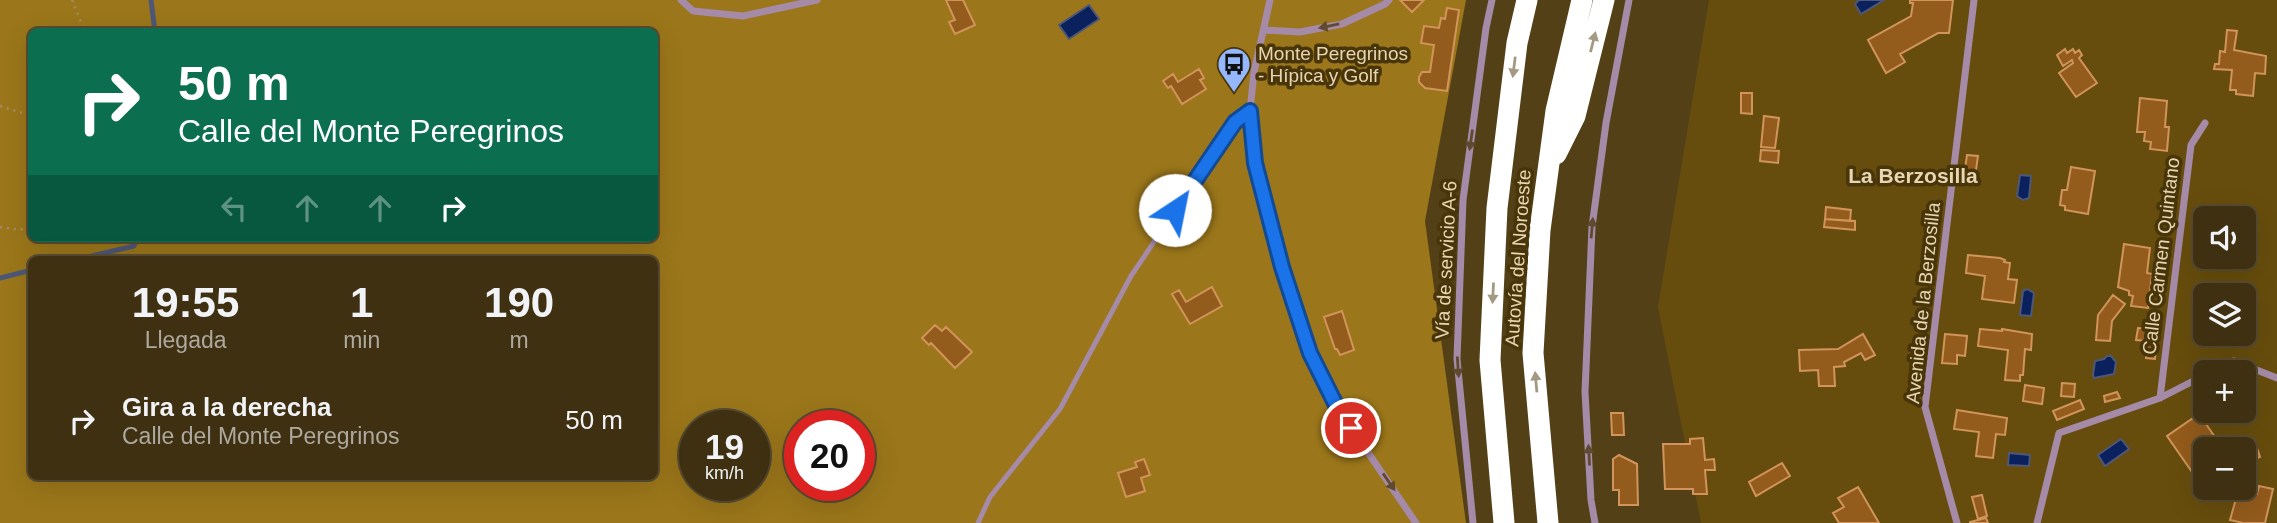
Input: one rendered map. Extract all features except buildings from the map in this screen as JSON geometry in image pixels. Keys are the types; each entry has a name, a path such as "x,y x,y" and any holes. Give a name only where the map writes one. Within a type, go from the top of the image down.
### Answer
{"highway":[{"name":"Autovía del Noroeste","path":"1504,523 1490,360 1497,208 1517,43 1527,0"},
{"name":"Autovía del Noroeste","path":"1548,523 1533,353 1540,229 1556,111 1582,0"},
{"path":"1546,174 1574,116 1604,0"}],"street":[{"path":"681,0 693,11 743,16 817,0"},
{"path":"1270,0 1254,72 1250,111 1255,163 1282,267 1310,353 1337,407 1416,523"},
{"path":"1264,30 1300,32 1342,23 1389,0"},
{"name":"Vía de servicio A-6","path":"1473,523 1457,359 1462,200 1492,0"},
{"path":"1595,523 1591,500 1585,392 1592,227 1606,123 1629,0"},
{"name":"Avenida de la Berzosilla","path":"1956,523 1925,407 1974,0"},
{"name":"Calle Carmen Quintano","path":"2160,398 2191,145 2205,123"},
{"path":"2256,370 2277,378"},
{"path":"2037,523 2059,433 2160,398 2193,381"}],"lane":[{"path":"978,523 990,498 1060,409 1131,276 1235,122 1250,111"}],"path":[{"path":"72,0 83,28"},
{"path":"0,106 28,116"},
{"path":"0,228 20,230 28,226"}],"shaded area":[{"path":"0,0 1466,0 1425,221 1466,523 0,523"},
{"path":"1709,0 2277,0 2277,523 1701,523 1658,307"}],"water":[{"path":"1859,0 1884,0 1861,14 1855,4"},
{"path":"1089,5 1099,19 1069,39 1059,25"},
{"path":"2020,175 2031,176 2029,198 2023,200 2017,196"},
{"path":"2027,289 2034,293 2031,316 2020,315 2023,291"},
{"path":"2111,356 2116,362 2114,374 2094,378 2095,361"},
{"path":"2121,439 2129,449 2105,466 2098,455"},
{"path":"2009,453 2030,455 2029,466 2008,465"}],"waterway":[{"path":"151,0 154,28"},
{"path":"92,256 134,246 136,242"},
{"path":"0,278 28,271"}],"place":[{"name":"Monte Peregrinos - Hípica y Golf","path":"1234,94"}],"district":[{"name":"La Berzosilla","path":"1913,175"}],"route":[{"path":"1175,210 1235,122 1250,111 1255,163 1282,267 1310,353 1337,407 1351,428"}]}
